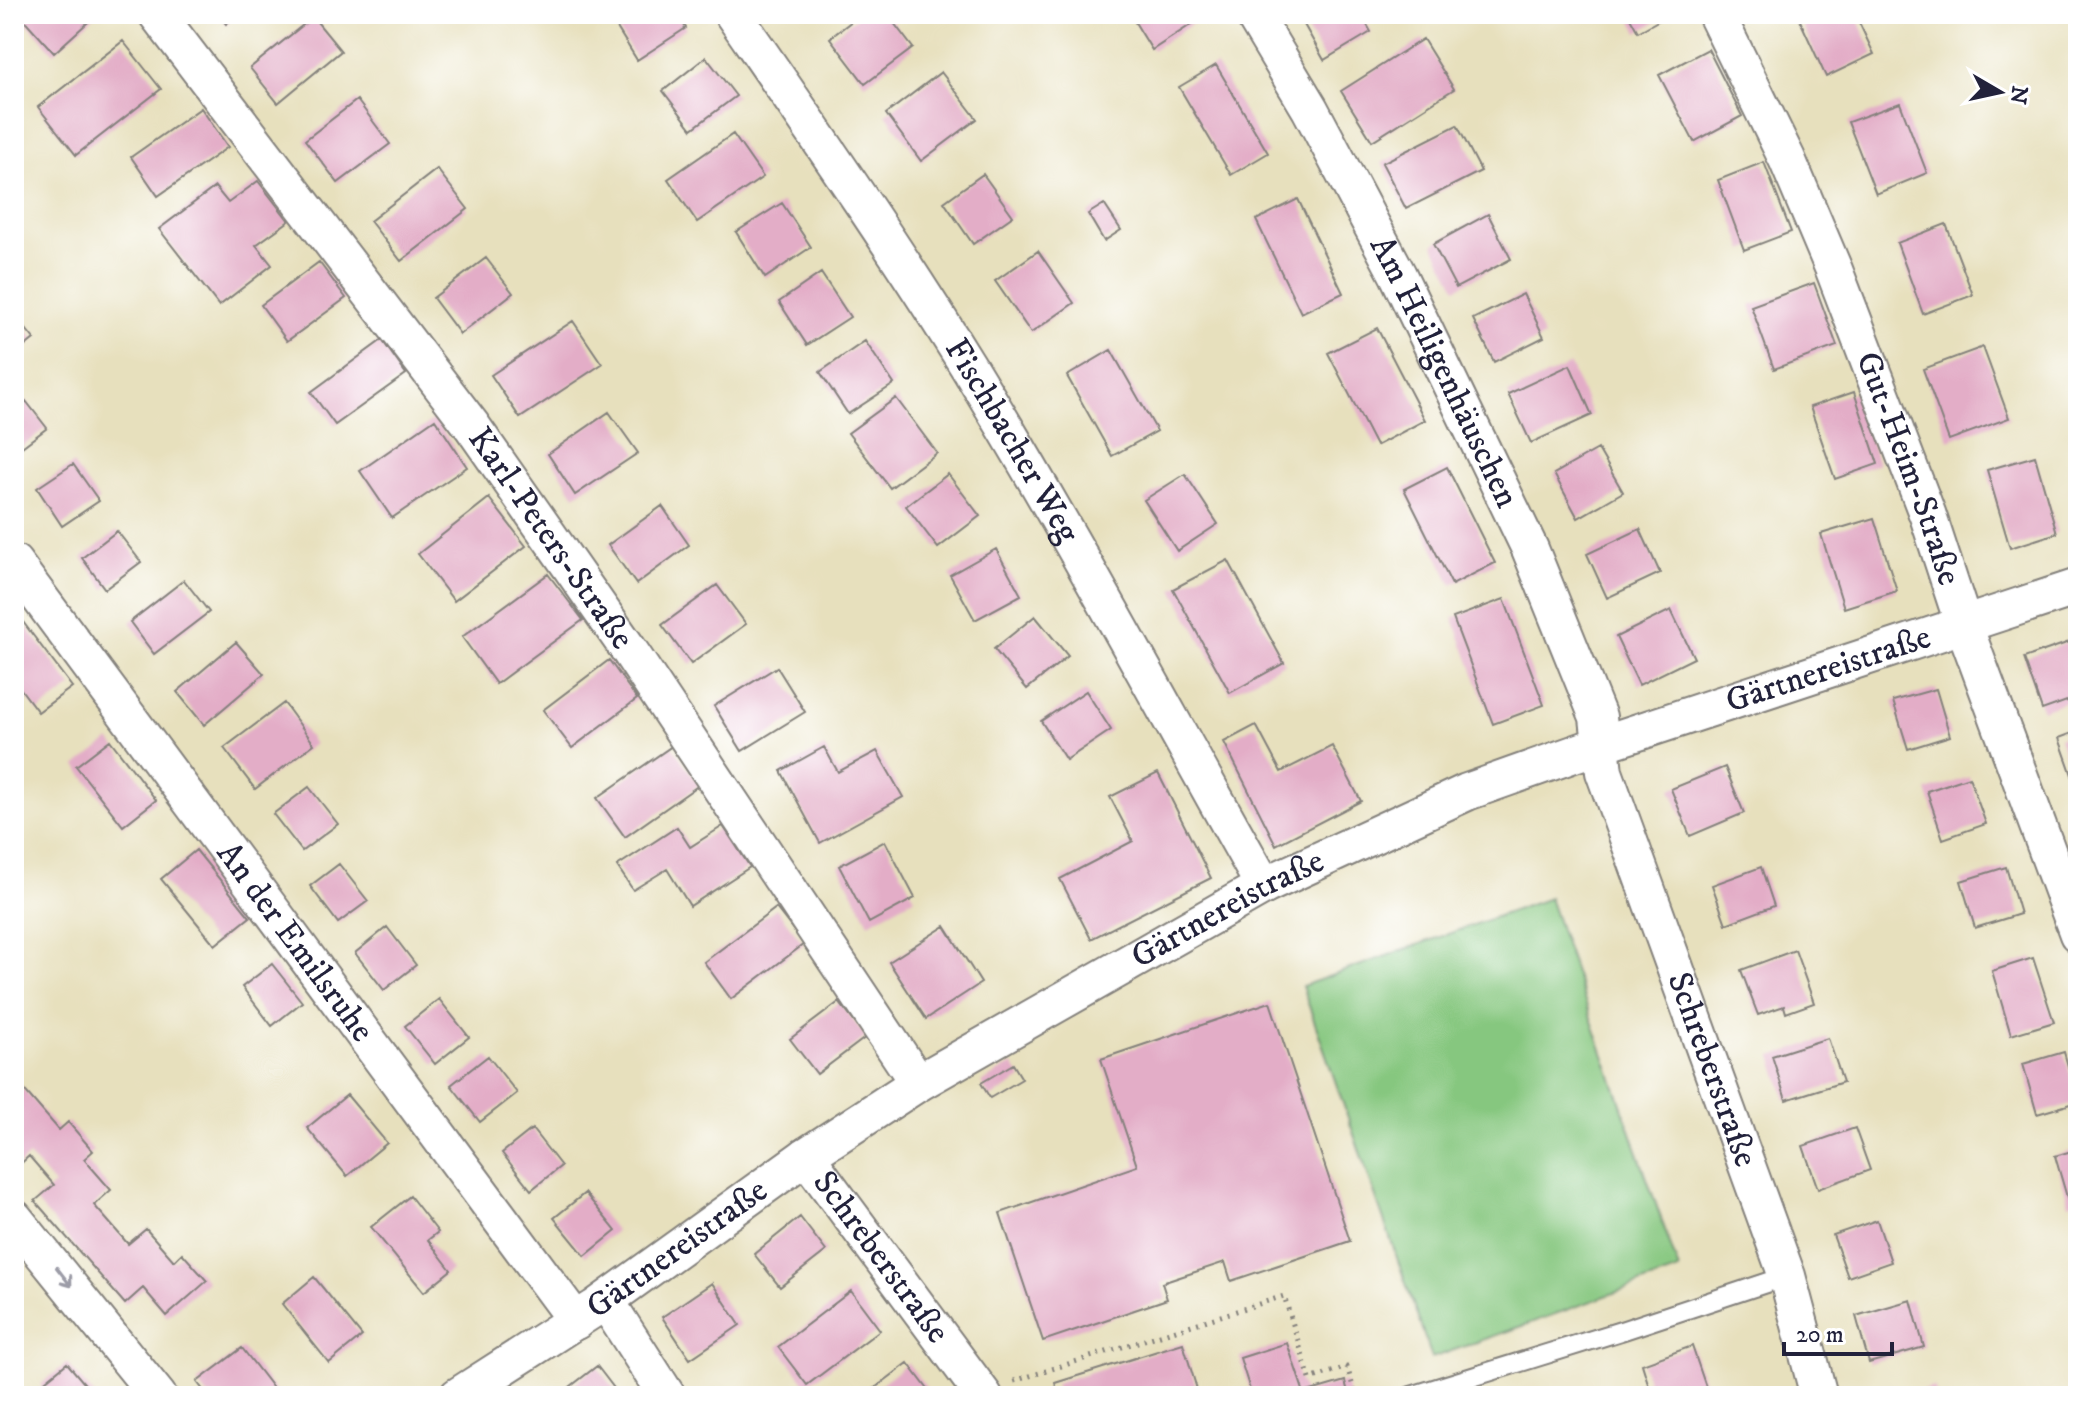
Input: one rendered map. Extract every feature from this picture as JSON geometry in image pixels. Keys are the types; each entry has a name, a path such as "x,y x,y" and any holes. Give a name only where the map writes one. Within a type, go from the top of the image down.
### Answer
{"street":[{"name":"Karl-Peters-Straße","path":"157,14 472,426 631,653 918,1083"},
{"name":"Fischbacher Weg","path":"733,14 859,197 968,366 1154,686 1264,886"},
{"name":"Am Heiligenhäuschen","path":"1253,14 1310,109 1412,304 1530,549 1598,717 1602,744"},
{"name":"Gut-Heim-Straße","path":"1716,14 1787,159 1834,270 1928,516 1963,623 2078,934"},
{"name":"An der Emilsruhe","path":"14,563 576,1321"},
{"name":"Gärtnereistraße","path":"458,1396 606,1301 806,1156 918,1083 1264,886 1467,792 1602,744 2078,587"},
{"name":"Schreberstraße","path":"1602,744 1604,772 1787,1276 1819,1396"},
{"name":"Schreberstraße","path":"806,1156 994,1390"},
{"path":"14,1218 158,1396"},
{"path":"606,1301 667,1396"}],"lane":[{"path":"1411,1396 1787,1276"}],"path":[{"path":"994,1390 1284,1296 1310,1379 1347,1367 1356,1396"}],"green space":[{"path":"1549,898 1679,1270 1432,1358 1302,986"}],"building":[{"path":"19,14 97,14 54,53"},
{"path":"218,14 238,14 226,24"},
{"path":"618,14 677,14 686,28 637,60 611,18"},
{"path":"861,14 887,14 913,48 865,84 830,38"},
{"path":"1130,14 1189,14 1195,22 1152,50"},
{"path":"1298,14 1361,14 1371,32 1324,60"},
{"path":"1628,14 1670,14 1638,32"},
{"path":"1797,14 1855,14 1874,54 1826,77"},
{"path":"313,17 341,51 278,103 250,68"},
{"path":"1423,39 1454,89 1372,141 1341,91"},
{"path":"123,41 161,89 76,155 38,107"},
{"path":"1708,49 1742,116 1694,142 1659,75"},
{"path":"706,57 736,96 692,129 663,91"},
{"path":"1216,65 1268,153 1231,175 1179,87"},
{"path":"941,72 977,119 921,161 886,114"},
{"path":"357,100 390,144 338,183 305,140"},
{"path":"1900,103 1927,173 1876,194 1848,122"},
{"path":"201,108 228,147 158,196 131,157"},
{"path":"1457,125 1481,171 1406,209 1382,163"},
{"path":"733,134 763,177 697,222 668,179"},
{"path":"1764,162 1791,232 1744,250 1718,180"},
{"path":"437,169 468,209 401,261 370,221"},
{"path":"983,174 1013,216 973,244 944,202"},
{"path":"258,181 289,221 256,245 272,265 219,306 159,229 215,187 228,203"},
{"path":"1298,199 1343,293 1301,313 1256,220"},
{"path":"782,203 811,247 765,278 736,232"},
{"path":"1104,204 1121,230 1104,241 1088,214"},
{"path":"1488,214 1511,259 1456,288 1433,244"},
{"path":"1946,224 1973,295 1923,314 1897,243"},
{"path":"1038,251 1074,303 1031,333 995,281"},
{"path":"486,258 513,293 460,334 433,298"},
{"path":"319,262 346,298 287,341 261,305"},
{"path":"821,273 850,317 807,345 779,302"},
{"path":"1814,283 1837,346 1774,369 1751,306"},
{"path":"1523,294 1544,337 1494,362 1473,319"},
{"path":"14,314 34,339 14,355"},
{"path":"573,321 602,364 520,418 491,375"},
{"path":"1377,328 1425,420 1376,446 1328,353"},
{"path":"382,340 406,374 335,425 311,392"},
{"path":"865,341 894,384 848,414 820,372"},
{"path":"1983,347 2009,418 1949,440 1923,369"},
{"path":"1111,350 1157,431 1112,456 1067,376"},
{"path":"1570,365 1592,415 1531,443 1508,394"},
{"path":"1854,392 1878,464 1835,479 1810,407"},
{"path":"896,398 937,453 890,488 848,433"},
{"path":"26,401 47,428 14,453 14,411"},
{"path":"609,412 638,453 575,495 548,454"},
{"path":"435,419 467,467 392,518 360,471"},
{"path":"1598,449 1623,492 1578,518 1554,474"},
{"path":"2035,456 2057,533 2010,548 1987,470"},
{"path":"73,464 99,501 62,526 37,488"},
{"path":"1447,467 1495,563 1452,585 1404,489"},
{"path":"948,474 980,516 938,548 906,506"},
{"path":"1185,474 1218,524 1177,551 1144,500"},
{"path":"489,498 526,546 454,601 418,554"},
{"path":"662,506 689,545 636,584 608,545"},
{"path":"1874,518 1897,591 1844,608 1821,534"},
{"path":"1640,529 1660,573 1607,598 1587,554"},
{"path":"117,531 141,562 105,589 82,558"},
{"path":"996,549 1021,595 975,620 950,575"},
{"path":"1228,560 1284,663 1230,693 1173,589"},
{"path":"548,574 583,620 496,684 462,637"},
{"path":"184,580 209,612 154,654 130,622"},
{"path":"717,585 746,624 691,664 662,625"},
{"path":"1504,599 1544,705 1493,724 1453,618"},
{"path":"1671,610 1694,658 1639,685 1616,637"},
{"path":"1035,616 1068,656 1027,689 994,649"},
{"path":"20,618 72,687 38,712 14,680 14,623"},
{"path":"2078,639 2078,697 2042,710 2024,658"},
{"path":"236,642 264,674 204,725 177,692"},
{"path":"609,660 637,699 572,748 543,710"},
{"path":"777,667 805,712 742,751 714,706"},
{"path":"1936,689 1950,736 1908,749 1893,701"},
{"path":"1086,691 1111,730 1066,760 1041,721"},
{"path":"284,703 314,744 255,789 224,748"},
{"path":"1256,725 1281,772 1332,746 1361,801 1276,845 1224,742"},
{"path":"2078,731 2078,792 2059,738"},
{"path":"110,740 156,800 123,826 76,766"},
{"path":"672,746 699,785 625,837 597,798"},
{"path":"824,747 838,772 877,751 903,797 820,843 781,771"},
{"path":"1725,767 1744,813 1690,836 1671,789"},
{"path":"1158,773 1211,878 1091,939 1060,879 1133,841 1110,797"},
{"path":"1969,777 1986,824 1943,839 1927,791"},
{"path":"309,787 338,824 302,851 273,814"},
{"path":"723,826 750,867 690,906 667,869 633,890 617,866 677,827 690,847"},
{"path":"885,841 915,898 869,923 839,866"},
{"path":"196,850 250,917 215,945 161,879"},
{"path":"339,864 368,901 338,923 310,886"},
{"path":"1761,867 1774,906 1726,924 1712,885"},
{"path":"2006,867 2020,914 1975,928 1961,881"},
{"path":"776,908 804,944 731,999 704,962"},
{"path":"945,926 981,983 926,1019 889,962"},
{"path":"387,927 416,965 384,990 355,953"},
{"path":"1795,950 1814,1003 1786,1013 1784,1006 1758,1015 1741,970"},
{"path":"2033,958 2054,1022 2011,1035 1992,971"},
{"path":"272,964 302,1002 272,1026 242,987"},
{"path":"439,999 469,1037 435,1064 405,1026"},
{"path":"839,1002 866,1037 817,1074 790,1039"},
{"path":"1270,1002 1350,1241 1231,1281 1225,1262 1162,1283 1167,1299 1043,1341 1000,1213 1137,1166 1101,1059"},
{"path":"1828,1038 1843,1082 1786,1100 1772,1056"},
{"path":"2064,1052 2078,1102 2037,1114 2023,1064"},
{"path":"488,1056 517,1093 480,1122 451,1085"},
{"path":"1013,1064 1022,1079 990,1098 981,1083"},
{"path":"14,1078 59,1130 68,1122 93,1151 84,1159 111,1190 94,1205 128,1244 146,1229 174,1261 182,1253 207,1281 167,1316 143,1288 125,1304 35,1201 54,1185 29,1156 14,1170"},
{"path":"347,1095 387,1143 347,1176 307,1128"},
{"path":"1855,1128 1870,1170 1818,1189 1803,1146"},
{"path":"532,1129 561,1166 531,1190 502,1153"},
{"path":"2078,1149 2078,1201 2069,1204 2055,1156"},
{"path":"585,1193 616,1231 585,1256 554,1218"},
{"path":"410,1196 438,1232 428,1240 451,1270 424,1292 371,1227"},
{"path":"800,1217 826,1251 780,1287 754,1254"},
{"path":"1877,1220 1891,1262 1848,1277 1833,1235"},
{"path":"314,1277 362,1336 329,1363 282,1304"},
{"path":"712,1283 740,1325 690,1359 662,1317"},
{"path":"851,1291 880,1330 807,1385 778,1347"},
{"path":"1911,1300 1924,1347 1869,1363 1856,1316"},
{"path":"1183,1343 1199,1396 1059,1396 1055,1383"},
{"path":"1287,1343 1304,1393 1345,1381 1349,1396 1252,1396 1240,1358"},
{"path":"1692,1346 1709,1396 1652,1396 1642,1364"},
{"path":"242,1348 279,1396 208,1396 197,1382"},
{"path":"67,1363 95,1396 49,1396 40,1385"},
{"path":"908,1363 933,1396 867,1394"},
{"path":"597,1366 620,1396 570,1396 566,1390"},
{"path":"1934,1387 1937,1396 1905,1396 1905,1395"}]}
